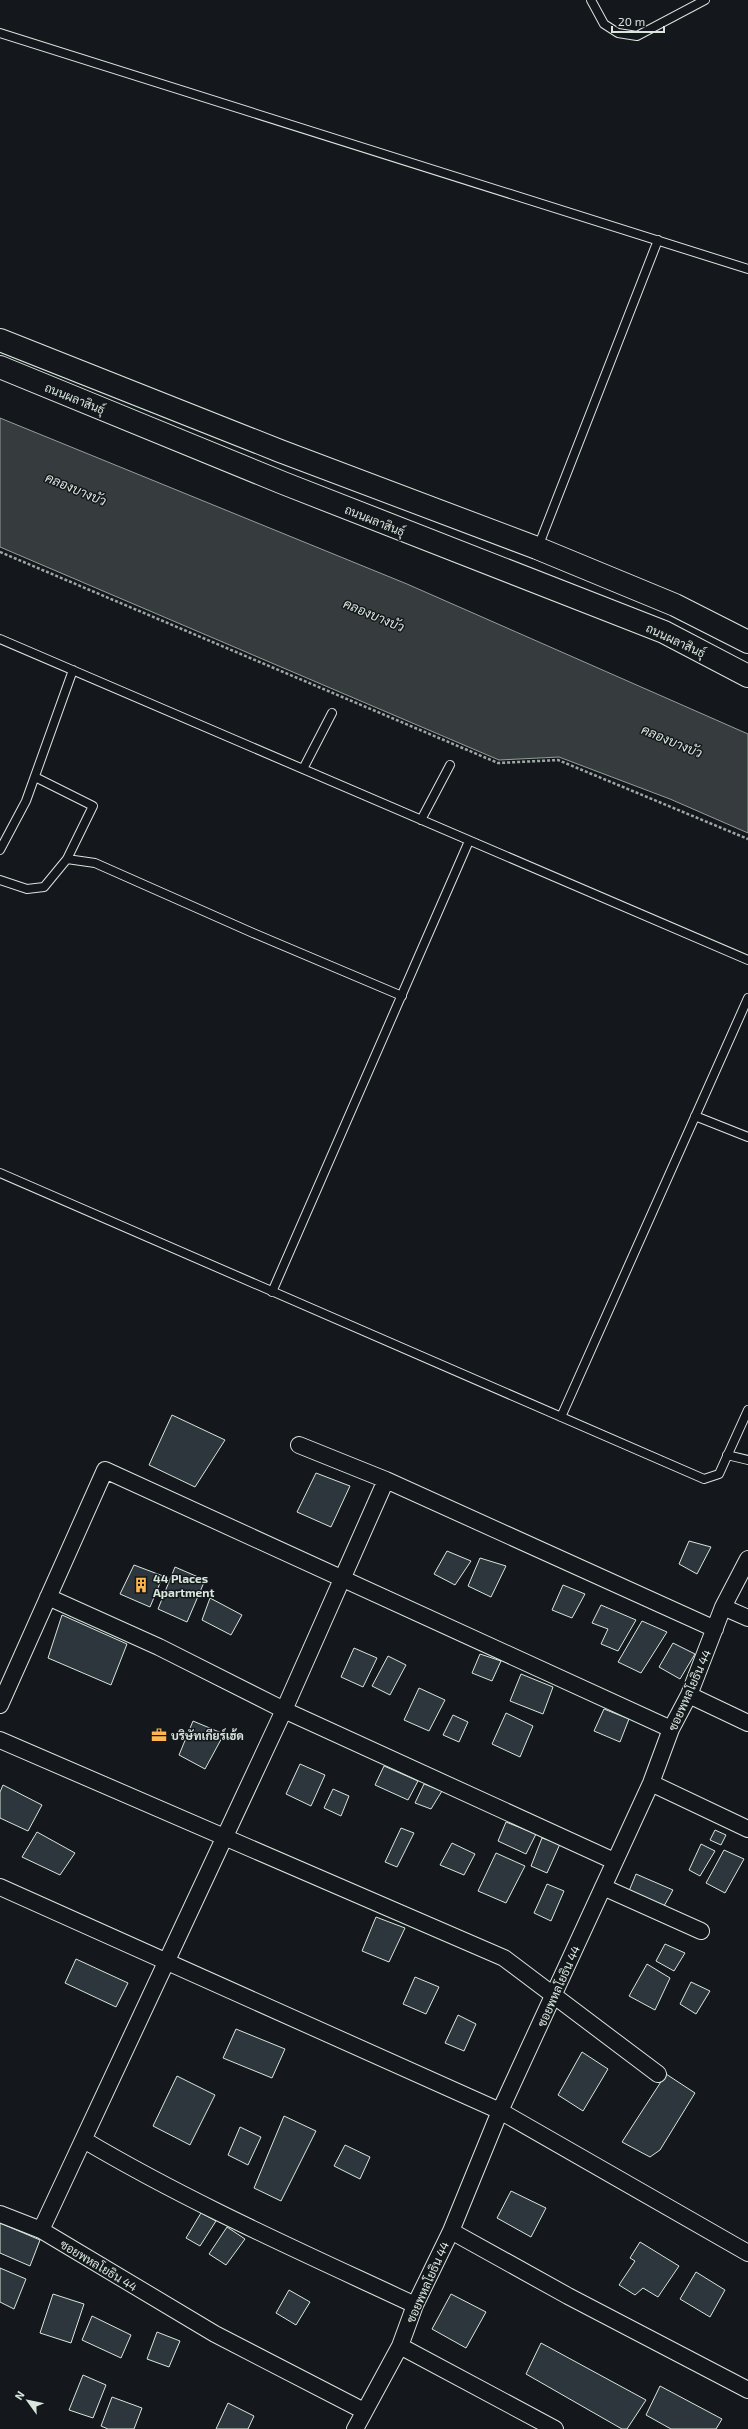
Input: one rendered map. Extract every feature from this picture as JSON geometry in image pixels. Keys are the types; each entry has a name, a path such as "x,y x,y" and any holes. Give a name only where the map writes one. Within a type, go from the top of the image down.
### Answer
{"main road":[{"path":"0,340 280,451 537,548 675,605 748,642"},
{"name":"ถนนผลาสินธุ์","path":"0,368 526,580 664,632 748,676"},
{"path":"526,580 537,548"}],"street":[{"path":"299,1445 386,1480 715,1629"},
{"path":"0,1705 105,1470 671,1729"},
{"path":"41,2230 84,2140 165,1961 344,1580 386,1480"},
{"name":"ซอยพหลโยธิน 44","path":"355,2429 400,2346 415,2304 451,2231 500,2111 651,1782 671,1729 689,1695 724,1607 748,1559"},
{"path":"48,1597 159,1647 284,1710 614,1861"},
{"path":"724,1607 748,1618"},
{"path":"689,1695 748,1723"},
{"path":"0,1740 225,1836 504,1958 555,1994 658,2074"},
{"path":"651,1782 748,1829"},
{"path":"0,1887 500,2111 748,2253"},
{"path":"603,1887 701,1931"},
{"path":"84,2140 148,2177 260,2233 415,2304"},
{"name":"ซอยพหลโยธิน 44","path":"0,2214 41,2230 215,2334 364,2411"},
{"path":"451,2231 568,2296 748,2390"},
{"path":"400,2346 555,2429"}],"lane":[{"path":"591,0 604,24 618,34 636,36 705,0"},
{"path":"0,33 748,269"},
{"path":"537,548 658,240"},
{"path":"0,638 748,960"},
{"path":"0,850 26,801 73,670"},
{"path":"303,769 332,713"},
{"path":"421,820 450,765"},
{"path":"0,880 28,889 44,887 67,859 93,806 35,777"},
{"path":"272,1292 469,841"},
{"path":"67,859 95,863 253,933 402,996"},
{"path":"561,1417 748,998"},
{"path":"696,1116 748,1137"},
{"path":"0,1173 704,1479 714,1477 719,1474 748,1410"},
{"path":"727,1455 748,1460"}],"path":[{"path":"0,552 498,763 558,760 748,839"}],"water":[{"name":"คลองบางบัว","path":"0,418 407,584 748,734 748,833 670,799 559,757 499,760 0,547"}],"building":[{"path":"172,1415 225,1440 195,1487 149,1465"},
{"path":"316,1473 350,1486 331,1527 297,1512"},
{"path":"689,1541 711,1547 697,1574 679,1564"},
{"path":"447,1551 471,1561 455,1585 434,1574"},
{"path":"480,1558 506,1566 491,1597 468,1586"},
{"name":"44 Places Apartment","path":"134,1565 163,1576 150,1607 120,1594"},
{"path":"175,1567 205,1580 187,1622 158,1609"},
{"path":"563,1585 585,1594 572,1618 552,1610"},
{"path":"210,1598 242,1615 231,1635 202,1620"},
{"path":"601,1605 636,1620 618,1651 601,1644 608,1629 592,1623"},
{"path":"62,1615 127,1644 111,1685 48,1658"},
{"path":"642,1621 667,1632 641,1673 618,1662"},
{"path":"673,1643 695,1654 680,1679 659,1667"},
{"path":"354,1648 377,1658 363,1687 341,1677"},
{"path":"480,1654 501,1661 492,1681 472,1673"},
{"path":"388,1656 406,1665 390,1695 372,1686"},
{"path":"521,1674 553,1687 543,1714 510,1701"},
{"path":"419,1688 445,1700 429,1731 404,1720"},
{"path":"604,1709 629,1719 620,1742 594,1731"},
{"path":"506,1713 533,1726 520,1757 492,1744"},
{"path":"453,1715 468,1722 459,1742 443,1735"},
{"path":"193,1721 224,1734 205,1769 179,1755"},
{"path":"300,1764 325,1775 311,1806 286,1794"},
{"path":"384,1766 418,1781 408,1800 375,1785"},
{"path":"424,1784 442,1791 431,1809 415,1803"},
{"path":"3,1785 42,1805 28,1831 0,1818 0,1792"},
{"path":"333,1789 349,1796 341,1816 324,1808"},
{"path":"506,1822 536,1834 526,1854 498,1841"},
{"path":"401,1828 414,1833 397,1867 385,1862"},
{"path":"715,1830 726,1835 721,1845 710,1840"},
{"path":"37,1832 75,1853 60,1875 22,1857"},
{"path":"542,1838 560,1844 547,1873 531,1866"},
{"path":"452,1843 475,1854 464,1875 440,1865"},
{"path":"701,1844 715,1851 700,1876 689,1870"},
{"path":"724,1850 744,1859 725,1893 706,1883"},
{"path":"496,1853 525,1866 506,1903 478,1891"},
{"path":"636,1874 673,1890 664,1906 629,1891"},
{"path":"547,1884 564,1891 551,1921 534,1913"},
{"path":"376,1917 405,1928 389,1962 362,1951"},
{"path":"665,1944 685,1953 674,1971 656,1961"},
{"path":"76,1959 128,1983 116,2007 65,1983"},
{"path":"647,1964 670,1978 655,2010 629,1996"},
{"path":"415,1977 439,1987 426,2014 403,2004"},
{"path":"691,1982 710,1991 696,2014 680,2004"},
{"path":"458,2015 476,2024 464,2051 445,2043"},
{"path":"236,2029 285,2049 272,2078 223,2058"},
{"path":"582,2052 608,2069 583,2111 558,2095"},
{"path":"666,2074 695,2093 660,2150 650,2157 622,2142"},
{"path":"177,2076 215,2095 190,2145 153,2126"},
{"path":"284,2116 316,2131 281,2201 254,2188"},
{"path":"240,2127 261,2137 248,2165 228,2155"},
{"path":"345,2145 370,2157 360,2179 334,2166"},
{"path":"511,2191 546,2208 531,2237 497,2218"},
{"path":"201,2213 216,2221 200,2246 186,2238"},
{"path":"0,2223 40,2240 30,2266 0,2253"},
{"path":"227,2227 245,2239 226,2265 209,2254"},
{"path":"640,2242 679,2266 658,2297 643,2288 635,2295 619,2285 635,2261 630,2258"},
{"path":"0,2268 26,2279 14,2309 0,2302"},
{"path":"696,2272 725,2290 710,2317 680,2299"},
{"path":"289,2290 310,2302 296,2325 276,2313"},
{"path":"53,2294 84,2304 71,2343 40,2333"},
{"path":"451,2294 486,2312 466,2348 432,2329"},
{"path":"92,2316 131,2335 121,2358 82,2340"},
{"path":"157,2332 180,2341 169,2367 147,2359"},
{"path":"541,2343 646,2400 627,2429 622,2429 526,2374"},
{"path":"83,2375 106,2385 93,2418 69,2410"},
{"path":"660,2386 722,2419 716,2429 671,2429 646,2415"},
{"path":"112,2397 142,2408 134,2429 108,2429 101,2426"},
{"path":"228,2403 254,2416 248,2429 216,2429"}],"place":[{"name":"44 Places Apartment","path":"141,1585"},
{"name":"บริษัทเกียร์เฮ้ด","path":"159,1735"}]}
